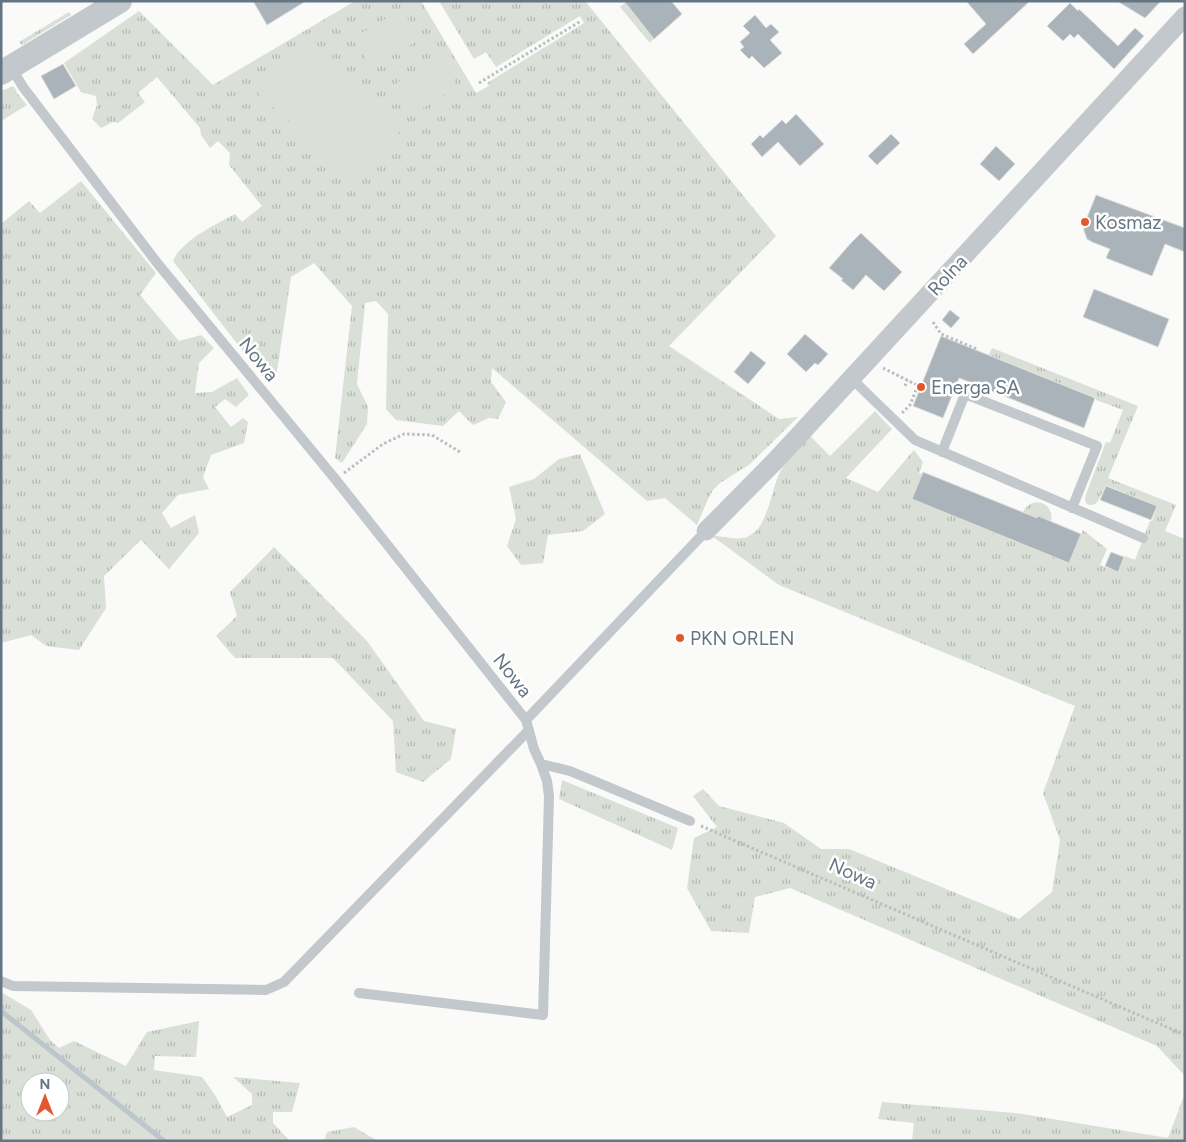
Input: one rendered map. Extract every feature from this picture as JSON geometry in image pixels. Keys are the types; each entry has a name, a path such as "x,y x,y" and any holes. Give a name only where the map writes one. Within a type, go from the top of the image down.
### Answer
{"street":[{"path":"6,70 120,1"},
{"name":"Rolna","path":"706,531 778,458 1185,16"}],"lane":[{"name":"Nowa","path":"6,70 23,87 158,264 336,480 528,725 534,749 542,764 549,796 543,1015 358,993"},
{"path":"851,378 915,440 1143,538"},
{"path":"942,452 965,394 1097,446 1072,508"},
{"path":"1,981 13,986 266,990 284,982 528,725 706,531"},
{"path":"542,764 570,771 690,821"}],"path":[{"path":"479,83 581,21"},
{"path":"933,322 941,334 977,349 976,352"},
{"path":"868,360 919,386 912,398"},
{"path":"905,386 907,380"},
{"path":"336,480 383,444 404,434 432,435 460,452"},
{"name":"Nowa","path":"690,821 1185,1035"}],"green space":[{"path":"355,1 421,1 476,93 489,86 487,83 584,23 580,16 496,67 486,52 474,59 439,1 585,1 776,236 669,346 779,419 798,417 750,464 720,483 713,490 697,525 665,498 647,501 492,368 491,382 506,402 498,419 489,418 473,425 459,411 443,426 396,420 386,409 388,314 376,301 365,303 357,384 368,407 367,424 342,463 335,458 352,306 314,263 291,277 276,378 263,377 173,261 177,253 184,246 209,228 235,214 242,222 262,206 229,165 230,153 218,141 210,148 201,135 200,128 157,77 138,93 145,102 118,123 113,122 101,128 92,119 97,105 96,96 81,92 64,63 139,11 213,85"},
{"path":"625,3 654,39 650,42 620,7"},
{"path":"402,9 420,39 371,68 353,38"},
{"path":"69,12 71,15 22,45 19,42"},
{"path":"302,43 402,129 358,181 258,94"},
{"path":"439,58 458,87 408,117 390,87"},
{"path":"13,86 27,105 1,121 1,91"},
{"path":"81,181 156,273 140,295 179,341 201,335 214,348 199,363 195,393 212,392 237,378 249,395 236,407 225,399 215,407 231,427 243,418 248,422 244,443 211,455 203,477 209,489 178,495 162,513 171,528 195,515 199,533 169,569 141,540 104,576 106,608 79,650 46,646 31,635 1,643 1,224 29,201 40,213"},
{"path":"992,348 1138,406 1108,478 1176,505 1165,531 1185,539 1185,1076 1157,1046 790,888 755,897 749,933 711,931 687,888 694,838 717,827 693,796 703,789 719,806 784,823 821,849 849,849 1019,919 1052,892 1060,840 1043,793 1075,706 779,585 712,536 743,538 754,532 760,526 768,508 780,472 809,435 830,456 875,411 892,429 846,478 878,492 914,450 923,462 919,473 922,474 912,499 1014,541 1026,513 1023,512 1027,506 1037,502 1042,503 1050,509 1051,521 1038,516 1026,546 1069,563 1083,530 1107,549 1100,565 1118,572 1125,556 1135,560 1157,506 1106,485 1095,504 1088,504 1085,499 1106,442 1110,443 1123,410 989,355"},
{"path":"580,454 605,514 583,531 548,535 543,563 521,565 507,546 516,519 509,487 534,479 559,459"},
{"path":"274,547 367,641 424,721 456,729 451,759 423,782 396,772 393,721 333,658 235,658 216,636 237,616 230,592"},
{"path":"562,780 678,828 672,850 559,799"},
{"path":"1,992 31,1010 50,1040 59,1048 74,1041 126,1066 147,1032 199,1021 196,1057 155,1056 154,1070 202,1077 227,1117 252,1105 252,1094 233,1077 300,1083 292,1112 273,1112 273,1123 290,1141 1,1141"},
{"path":"1185,1093 1185,1141 912,1141 914,1123 878,1119 882,1102 1016,1113 1168,1138"},
{"path":"354,1127 378,1141 324,1141 327,1132"}],"building":[{"path":"253,1 306,1 267,25"},
{"path":"624,1 671,1 682,14 654,39"},
{"path":"966,1 1030,1 973,54 964,44 986,24"},
{"path":"1117,1 1161,1 1145,18"},
{"path":"1070,3 1078,11 1079,9 1118,46 1135,28 1144,36 1114,69 1078,34 1074,38 1070,34 1063,41 1047,26"},
{"path":"755,15 766,28 771,24 779,32 770,40 782,53 764,68 752,56 749,59 740,50 744,47 740,42 750,33 743,26"},
{"path":"63,64 76,86 54,99 41,76"},
{"path":"796,114 824,144 800,166 778,142 762,157 751,144 760,135 763,138 782,120 786,124"},
{"path":"891,134 900,143 877,165 868,156"},
{"path":"996,146 1015,164 999,181 980,164"},
{"path":"1096,195 1185,228 1185,252 1165,244 1152,276 1106,258 1110,249 1087,239 1084,231 1084,225"},
{"path":"861,233 902,272 884,291 866,275 853,290 829,268"},
{"path":"1094,289 1169,319 1158,347 1083,317"},
{"path":"950,310 960,318 951,328 942,320"},
{"path":"805,334 828,354 818,365 815,363 806,372 787,354"},
{"path":"941,336 1095,398 1084,428 959,378 943,418 913,406"},
{"path":"751,351 766,363 748,384 734,372"},
{"path":"923,472 1081,534 1069,563 912,499"},
{"path":"1106,486 1157,506 1151,520 1100,500"},
{"path":"1111,552 1124,557 1118,572 1105,566"}],"waterway":[{"path":"1,1011 164,1141"}],"place":[{"name":"Kosmaz","path":"1085,222"},
{"name":"Energa SA","path":"921,387"},
{"name":"PKN ORLEN","path":"680,638"}]}
